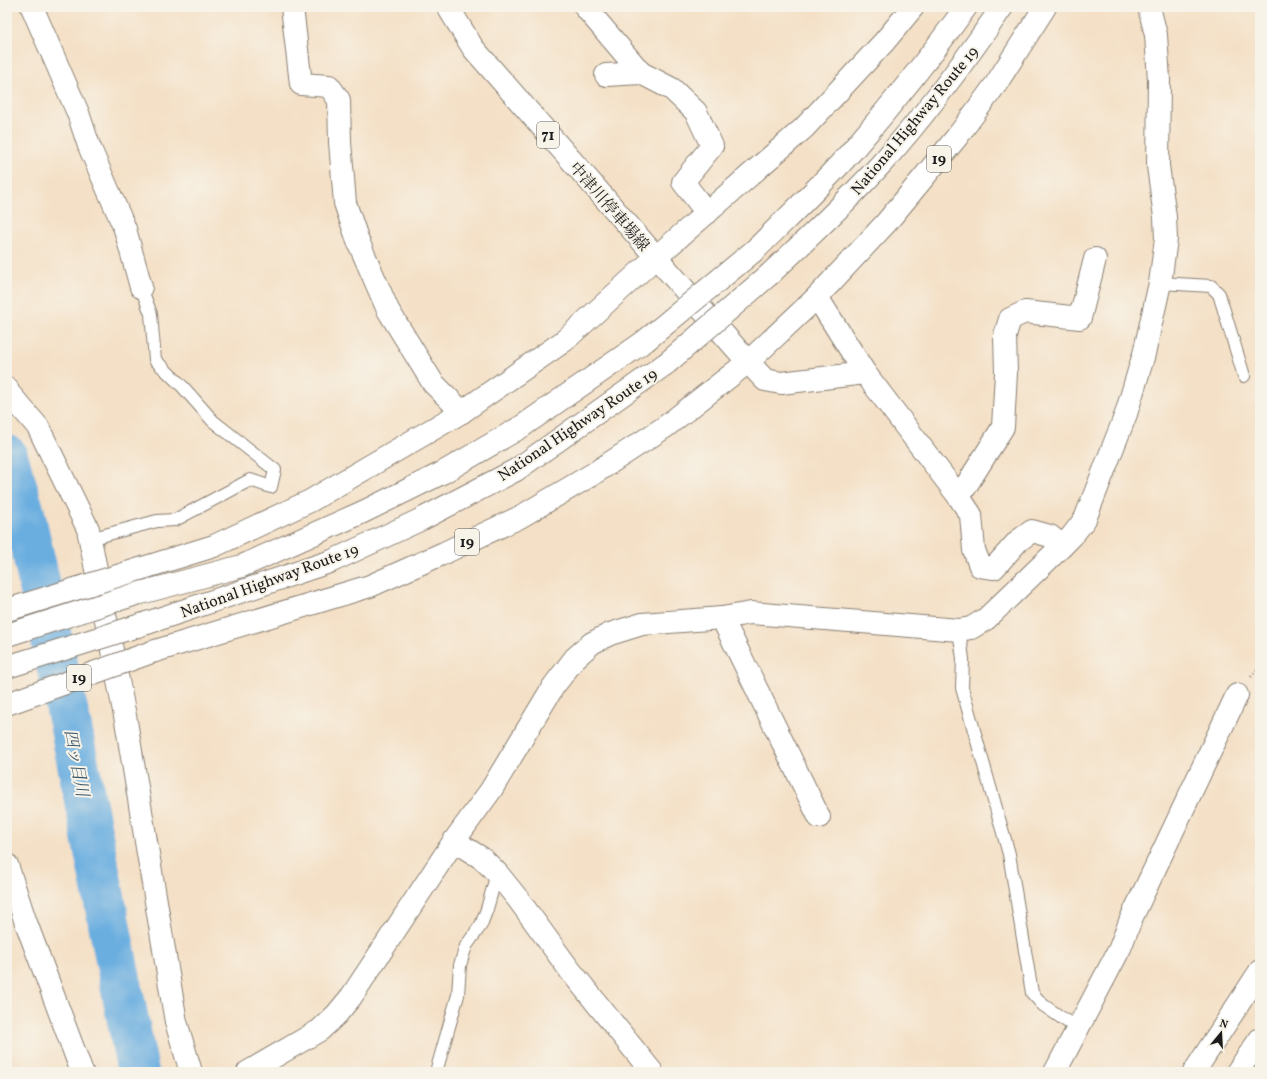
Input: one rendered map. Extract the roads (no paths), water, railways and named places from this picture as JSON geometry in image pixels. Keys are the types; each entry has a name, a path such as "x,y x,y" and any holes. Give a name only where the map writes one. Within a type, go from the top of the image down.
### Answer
{"main road":[{"path":"32,7 78,113 89,146 125,229 141,287"},
{"path":"292,7 301,84 329,86 339,100 340,142 345,203 358,241 388,310 433,383 462,412"},
{"name":"中津川停車場線","path":"448,7 473,48 656,258 765,380 782,383 866,373"},
{"path":"585,7 641,73 672,89 696,112 712,146 683,182 707,213"},
{"path":"7,610 214,546 310,501 462,412 564,340 804,128 884,42 913,7"},
{"name":"National Highway Route 19","path":"7,635 133,595 242,566 363,512 423,483 521,427 645,342 755,250 850,153 937,47 966,7"},
{"name":"National Highway Route 19","path":"7,667 147,623 332,561 422,519 516,470 667,362 770,274 838,209 882,163 970,54 1002,7"},
{"name":"19","path":"7,704 152,652 370,586 520,517 593,474 665,427 748,362 817,297 886,223 957,137 996,84 1045,7"},
{"path":"248,1072 320,1030 336,1015 351,997 454,841 491,790 553,687 574,658 592,643 610,634 642,624 722,618 751,613 959,630 971,628 986,619 1062,546 1085,519 1126,414 1144,354 1160,283 1166,239 1165,217 1158,166 1159,80 1156,35 1149,7"},
{"path":"606,75 641,73"},
{"path":"959,497 1003,427 1006,373 1005,335 1010,319 1025,312 1080,318 1095,259"},
{"path":"817,297 866,373 971,515 974,550 980,566 994,568 1018,541 1032,531 1050,536 1062,546"},
{"path":"7,388 8,392 38,427 88,529 126,721 176,1022 190,1072"},
{"path":"722,618 819,817"},
{"path":"1055,1072 1120,948 1131,919 1237,695"},
{"path":"454,841 483,859 497,873 518,899 568,969 652,1072"},
{"path":"7,865 16,916 82,1072"},
{"path":"1194,1072 1260,971"},
{"path":"1237,1072 1260,1039"}],"lane":[{"path":"1160,283 1211,286 1219,294 1244,376"},
{"path":"90,539 157,521 175,520 250,480 271,487 275,470 213,421 183,387 155,360 151,314 141,287"},
{"path":"959,630 963,659 962,688 1009,854 1032,993 1043,1005 1078,1029"},
{"path":"436,1072 458,994 460,965 466,946 481,925 488,909 497,873"}],"waterway":[{"name":"四ッ目川","path":"7,456 24,513 71,728 138,1072"}]}
